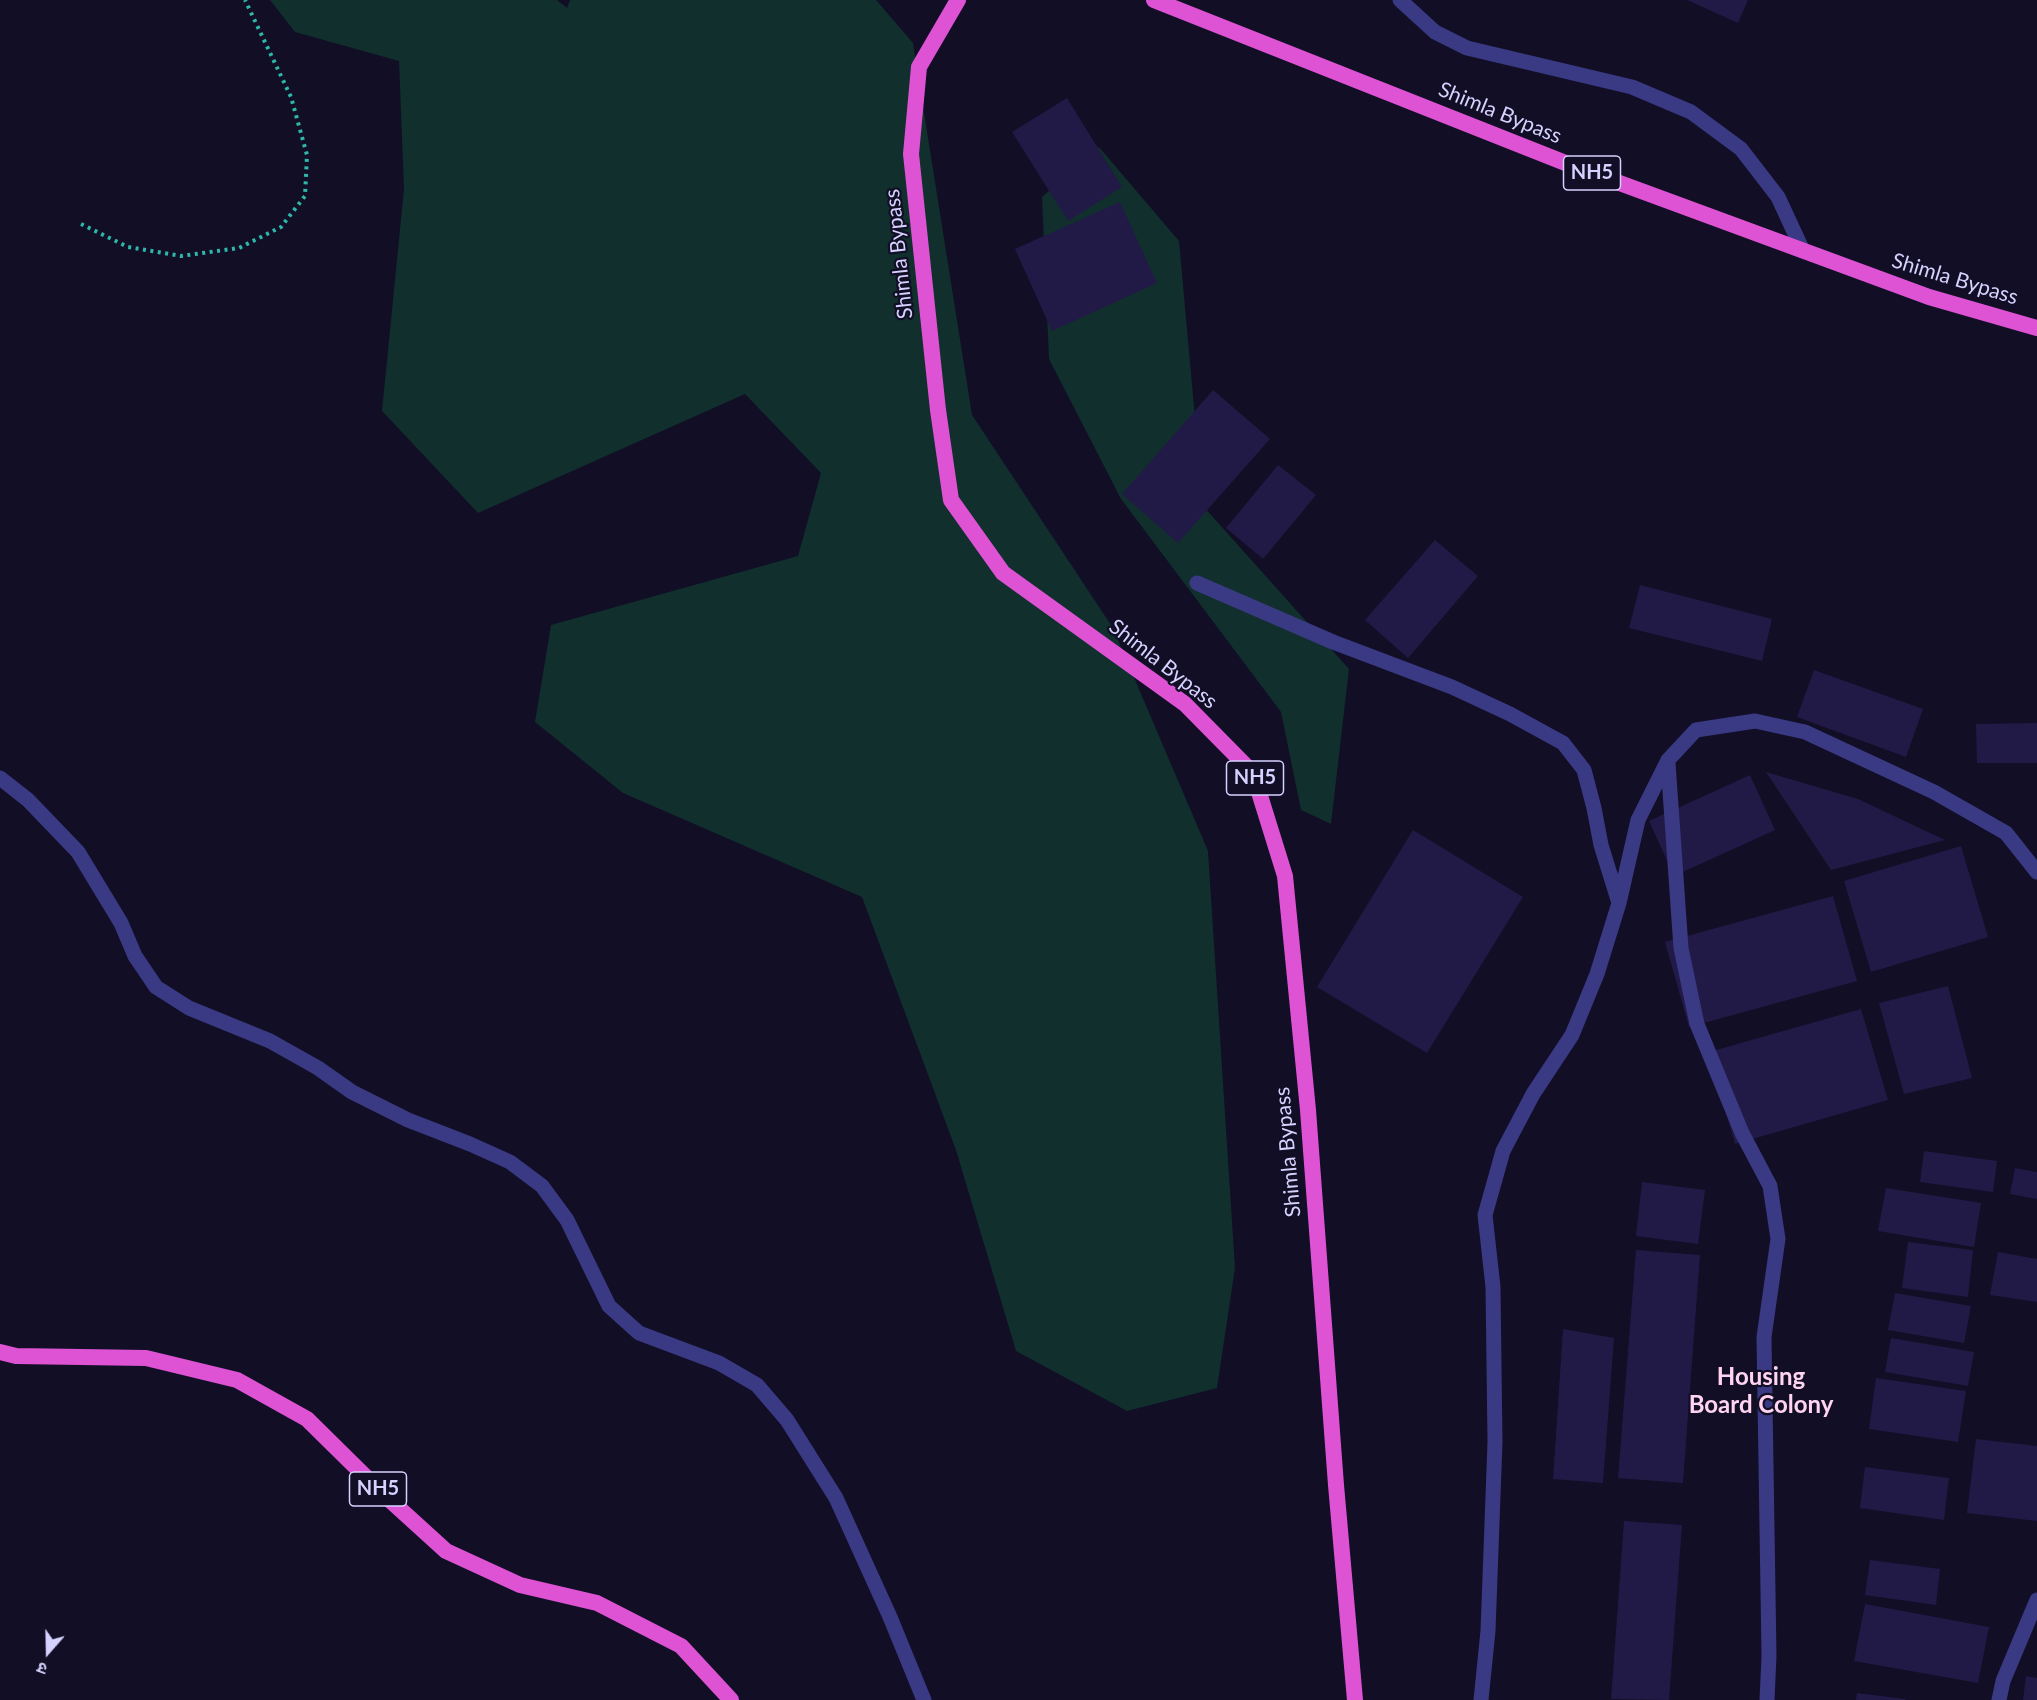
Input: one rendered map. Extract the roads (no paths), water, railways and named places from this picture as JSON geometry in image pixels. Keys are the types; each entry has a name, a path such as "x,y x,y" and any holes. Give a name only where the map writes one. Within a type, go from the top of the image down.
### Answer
{"highway":[{"name":"Shimla Bypass","path":"958,0 919,67 911,154 938,410 951,500 1003,573 1185,704 1253,773 1286,876 1308,1110 1336,1485 1355,1700"},
{"name":"Shimla Bypass","path":"1154,0 1568,164 1929,297 2037,328"},
{"name":"NH5","path":"0,1352 16,1356 146,1358 237,1380 307,1419 380,1491 446,1551 519,1585 597,1603 681,1646 732,1700"}],"street":[{"path":"1400,0 1435,32 1467,48 1632,87 1691,112 1741,149 1778,197 1803,251"},
{"path":"1197,583 1333,642 1452,687 1563,742 1584,770 1601,844 1619,903"},
{"path":"1481,1700 1488,1631 1495,1442 1493,1287 1485,1215 1503,1151 1533,1094 1572,1035 1598,974 1619,903 1638,820 1668,760 1696,730 1755,721 1805,732 1934,792 2006,833 2037,872"},
{"path":"1668,760 1681,948 1697,1024 1742,1133 1770,1186 1778,1239 1764,1337 1769,1656 1767,1700"},
{"path":"0,778 28,800 78,852 121,923 135,956 156,987 189,1008 270,1041 318,1068 352,1092 408,1120 510,1162 542,1186 567,1220 609,1306 639,1333 720,1363 757,1385 787,1420 836,1498 890,1617 924,1700"},
{"path":"1999,1700 2003,1681 2037,1600"}],"district":[{"name":"Housing Board Colony","path":"1761,1391"}]}
